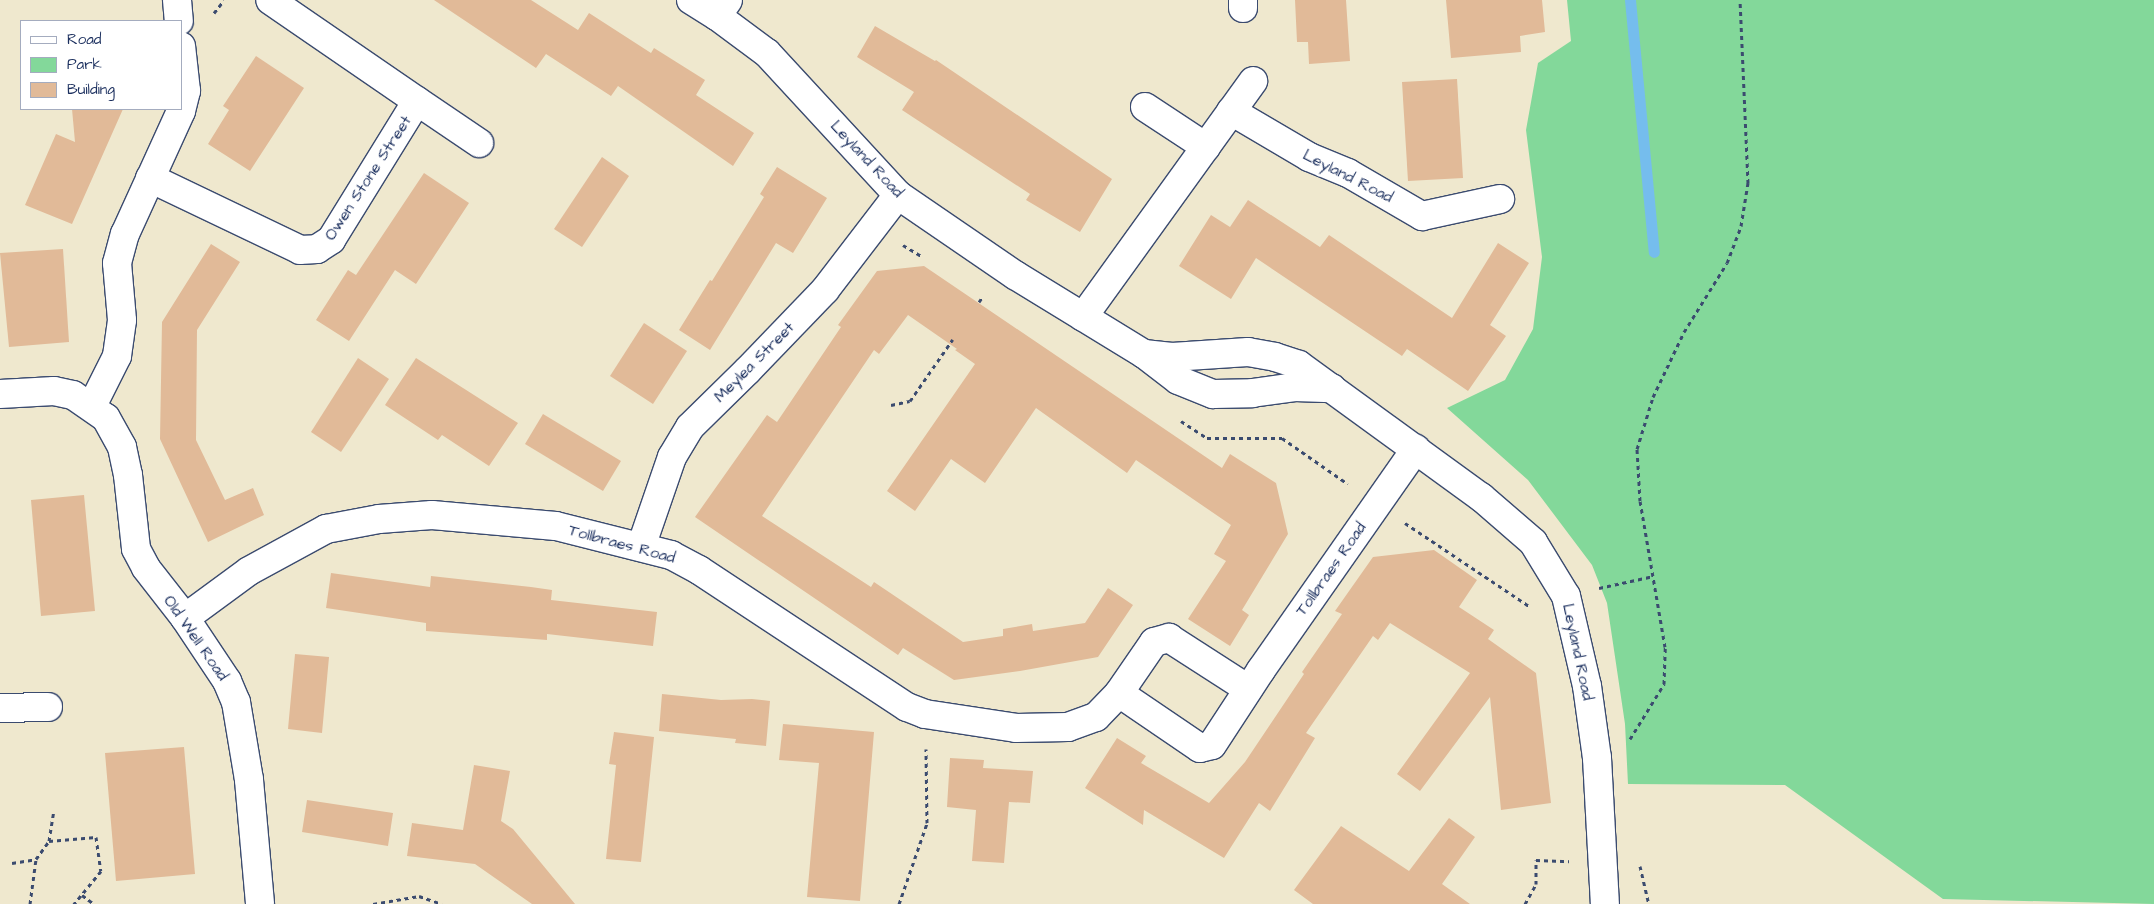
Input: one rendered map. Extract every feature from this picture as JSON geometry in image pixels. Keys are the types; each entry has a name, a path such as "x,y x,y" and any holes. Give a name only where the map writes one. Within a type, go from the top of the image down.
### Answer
{"street":[{"path":"177,0 179,20"},
{"name":"Owen Stone Street","path":"270,0 479,143"},
{"name":"Leyland Road","path":"691,0 723,8 898,195 1015,275 1144,354 1178,380 1213,394 1252,393 1295,387 1332,388"},
{"path":"92,406 117,356 122,320 117,263 125,234 182,111 186,91 182,55"},
{"path":"1082,317 1253,81"},
{"name":"Owen Stone Street","path":"150,178 300,250 317,249 331,240 418,101"},
{"path":"1145,107 1206,147"},
{"name":"Leyland Road","path":"1231,112 1309,157 1348,173 1422,216 1500,199"},
{"name":"Meylea Street","path":"641,547 672,457 690,427 825,290 898,195"},
{"name":"Leyland Road","path":"1144,354 1172,357 1248,352 1276,357 1299,365 1482,497 1533,542 1566,596 1587,686 1596,758 1604,862 1605,904"},
{"name":"Old Well Road","path":"0,394 54,391 73,395 92,406 106,418 122,447 128,475 136,550 146,568 185,618 227,681 236,702 249,780 258,898"},
{"name":"Tollbraes Road","path":"1119,693 1200,748 1212,746 1248,689 1416,449"},
{"name":"Tollbraes Road","path":"185,618 250,571 326,529 379,519 432,516 556,526 672,554 900,702 925,714 1016,728 1068,728 1096,717 1119,693 1154,642 1168,638 1248,689"},
{"path":"0,708 48,707"}],"path":[{"path":"1626,744 1664,684 1665,647 1640,501 1636,449 1653,397 1684,332 1727,263 1741,226 1748,183 1740,0"},
{"path":"891,405 910,401 953,339"},
{"path":"1566,596 1654,576"},
{"path":"899,904 927,823 925,714"},
{"path":"30,904 36,859 49,842 54,811"},
{"path":"49,842 96,837 101,871 74,904"},
{"path":"12,863 36,859"},
{"path":"1638,859 1649,904"},
{"path":"1526,904 1536,884 1536,860 1604,862"},
{"path":"82,895 94,904"},
{"path":"373,904 419,896 442,904"}],"green space":[{"path":"1567,0 2154,0 2154,904 1943,899 1785,785 1628,784 1625,724 1607,603 1592,565 1528,480 1447,408 1505,380 1533,329 1542,257 1526,130 1538,63 1571,41"}],"building":[{"path":"434,0 531,0 578,30 589,13 651,53 654,48 705,80 696,95 754,133 733,166 618,86 611,96 546,54 536,68"},
{"path":"1295,0 1346,0 1350,61 1309,64 1308,42 1297,42"},
{"path":"1446,0 1542,0 1545,32 1520,36 1521,52 1451,58"},
{"path":"875,26 936,60 1112,179 1080,232 1026,200 1030,194 902,110 914,92 857,57"},
{"path":"256,56 304,88 250,171 208,144 229,110 223,106"},
{"path":"1457,79 1463,178 1408,181 1402,82"},
{"path":"72,110 123,110 72,224 25,205 56,134 75,142"},
{"path":"602,157 629,176 582,247 554,229"},
{"path":"777,167 827,198 793,253 776,243 710,350 679,330 764,197 760,194"},
{"path":"424,173 469,203 416,284 395,270 349,341 316,320 348,270 356,275"},
{"path":"1248,200 1320,247 1329,235 1452,318 1498,243 1529,263 1490,325 1506,336 1468,391 1407,349 1402,356 1256,258 1231,299 1179,266 1211,215 1230,227"},
{"path":"211,244 240,262 197,330 196,440 225,500 253,488 264,515 208,542 160,439 162,322"},
{"path":"63,249 69,342 9,347 0,253"},
{"path":"924,266 1222,468 1230,454 1276,483 1288,534 1242,610 1249,615 1230,646 1188,619 1226,561 1214,554 1231,525 1136,460 1127,473 1036,408 985,483 951,459 915,511 887,491 975,364 908,315 879,354 874,350 762,516 871,587 874,582 963,642 1003,636 1003,629 1032,624 1033,631 1085,623 1108,588 1133,605 1098,657 1020,671 954,680 903,648 898,655 695,517 767,415 777,422 841,327 838,325 877,271"},
{"path":"644,323 687,351 653,404 610,376"},
{"path":"358,358 389,379 341,452 311,432"},
{"path":"416,358 518,423 489,466 442,435 438,440 385,405"},
{"path":"543,414 621,461 603,491 525,444"},
{"path":"84,495 95,611 41,616 31,500"},
{"path":"1434,550 1477,580 1459,607 1494,630 1488,639 1536,673 1551,803 1501,810 1490,697 1420,791 1397,774 1470,673 1390,623 1378,640 1373,636 1306,733 1315,738 1270,811 1259,803 1224,858 1144,810 1143,825 1085,788 1117,738 1146,756 1141,763 1209,803 1245,762 1304,674 1302,672 1342,614 1335,611 1373,557"},
{"path":"331,573 430,587 431,576 531,587 552,590 551,600 657,612 653,646 547,634 547,640 426,631 426,623 326,608"},
{"path":"295,654 329,657 322,733 288,729"},
{"path":"662,694 721,700 752,699 770,701 766,746 735,743 736,739 659,731"},
{"path":"783,724 874,732 860,901 807,897 819,763 779,760"},
{"path":"614,732 654,737 641,862 606,859 616,765 609,764"},
{"path":"184,747 195,874 116,881 105,753"},
{"path":"950,758 984,760 983,768 1033,771 1030,803 1009,802 1004,863 972,861 976,810 947,807"},
{"path":"474,765 510,771 501,821 513,829 575,904 532,904 475,864 407,856 412,823 463,830"},
{"path":"307,800 393,813 388,846 302,832"},
{"path":"1449,818 1475,837 1442,884 1470,904 1313,904 1294,890 1341,826 1409,871"}],"waterway":[{"path":"1630,0 1654,252"}]}
